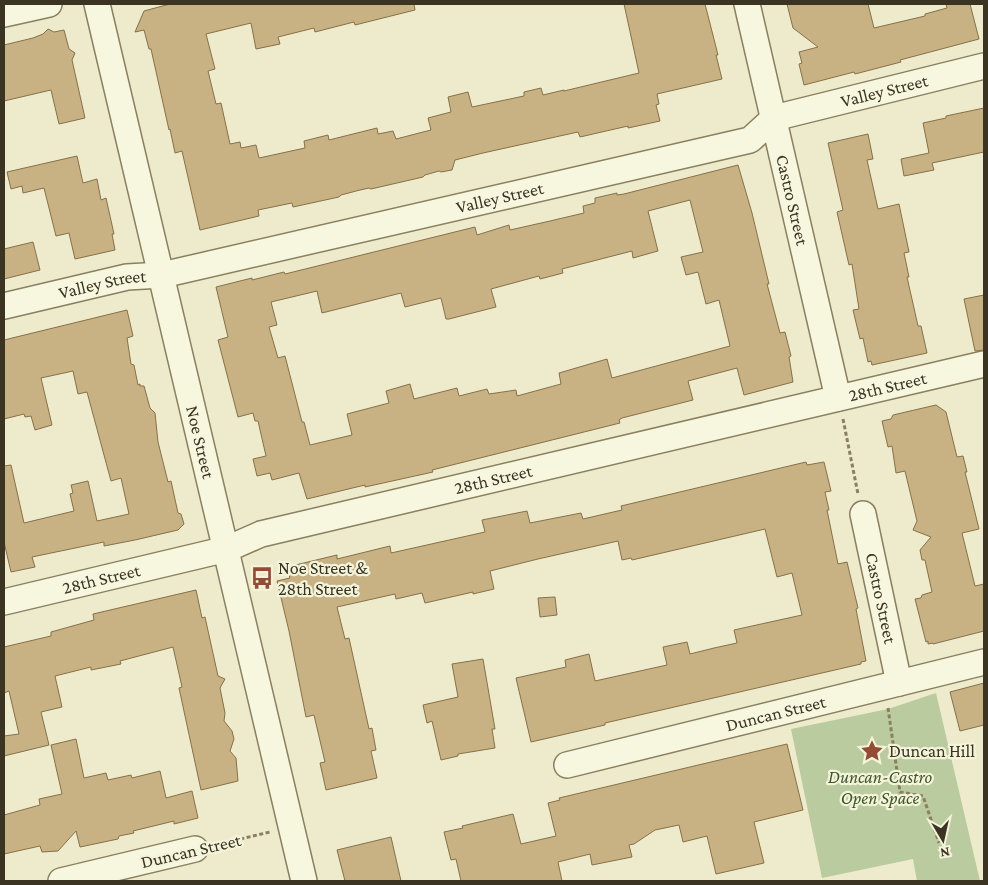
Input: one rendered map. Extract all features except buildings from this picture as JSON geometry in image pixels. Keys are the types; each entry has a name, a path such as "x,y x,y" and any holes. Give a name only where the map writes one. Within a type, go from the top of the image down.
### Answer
{"street":[{"path":"4,14 49,4"},
{"name":"Noe Street","path":"97,4 304,881"},
{"name":"Castro Street","path":"746,4 838,398"},
{"name":"Valley Street","path":"4,306 127,277 162,275 750,140 774,118 984,66"},
{"name":"28th Street","path":"4,602 227,549 261,534 984,364"},
{"name":"Castro Street","path":"863,514 891,685"},
{"name":"Duncan Street","path":"567,765 984,662"},
{"name":"Duncan Street","path":"61,881 195,850"}],"path":[{"path":"838,398 863,514"},
{"path":"891,685 888,709 900,792 923,796 939,844"},
{"name":"Duncan Street","path":"195,850 291,827"}],"green space":[{"name":"Duncan-Castro Open Space","path":"936,693 980,881 917,881 913,859 822,878 791,729 888,709"}],"place":[{"name":"Noe Street & 28th Street","path":"262,578"},
{"name":"Duncan Hill","path":"872,751"}]}
